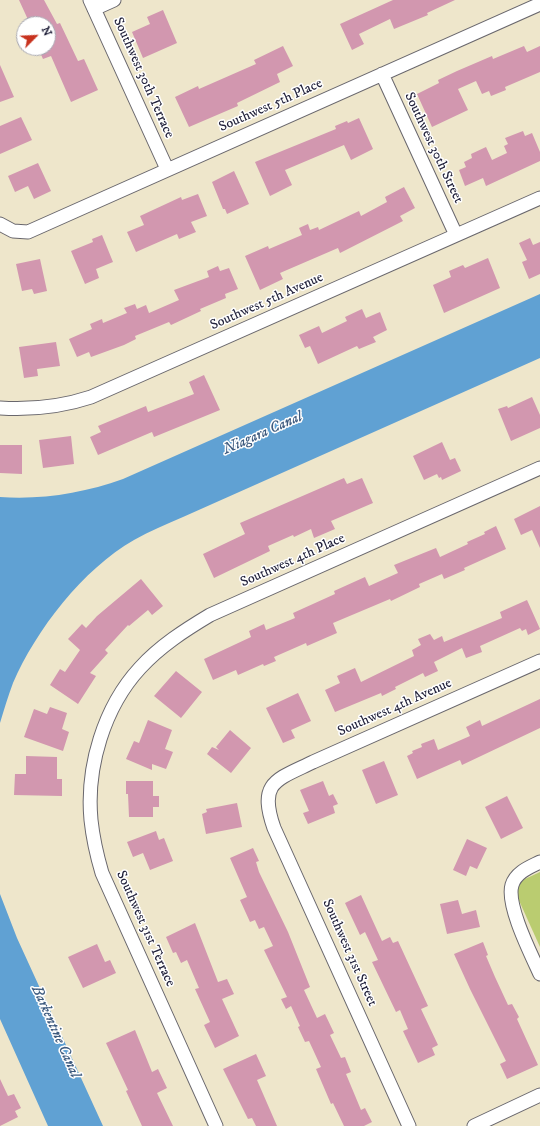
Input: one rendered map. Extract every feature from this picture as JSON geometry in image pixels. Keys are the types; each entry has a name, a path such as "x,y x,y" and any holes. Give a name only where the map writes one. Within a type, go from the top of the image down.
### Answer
{"street":[{"path":"92,4 114,0"},
{"name":"Southwest 30th Terrace","path":"92,4 166,169"},
{"name":"Southwest 5th Place","path":"0,224 13,231 28,232 166,169 540,4"},
{"name":"Southwest 30th Street","path":"382,74 456,235"},
{"name":"Southwest 5th Avenue","path":"0,408 49,408 74,403 91,397 540,198"},
{"name":"Southwest 4th Place","path":"102,735 110,714 123,690 139,669 156,652 191,626 210,615 540,468"},
{"name":"Southwest 4th Avenue","path":"269,792 278,779 313,762 540,661"},
{"name":"Southwest 31st Terrace","path":"102,735 94,764 91,819 94,846 102,874 216,1126"},
{"name":"Southwest 31st Street","path":"269,792 267,808 274,828 409,1126"},
{"path":"540,862 522,871 512,885 513,912 540,974"},
{"path":"474,1126 540,1095"}],"green space":[{"path":"540,872 540,947 512,885"}],"water":[{"name":"Niagara Canal","path":"540,294 540,358 158,528 134,540 115,552 79,584 63,602 34,642 13,683 0,723 0,497 16,498 78,492 123,479"},
{"name":"Barkentine Canal","path":"0,894 17,938 103,1126 48,1126 0,1019"}],"building":[{"path":"19,0 44,0 53,16 26,16"},
{"path":"393,0 455,0 427,13 428,15 394,29 390,19 359,34 364,44 352,50 340,24"},
{"path":"163,10 177,43 143,58 132,32 150,24 147,17"},
{"path":"56,22 57,24 60,23 78,61 84,59 98,90 71,102 51,56 56,56"},
{"path":"283,46 293,66 277,74 280,82 237,103 238,106 189,127 175,97 198,86 199,89 256,64 254,60"},
{"path":"524,46 527,52 540,46 540,72 505,87 506,90 491,96 489,91 482,94 476,81 458,89 468,110 432,127 417,94 439,83 438,80 457,71 492,56 493,59"},
{"path":"42,56 51,56 43,59"},
{"path":"0,65 14,97 0,102"},
{"path":"21,117 32,140 0,154 0,126"},
{"path":"359,118 373,149 351,160 344,145 285,170 292,185 270,196 255,162 336,129 335,126 347,121 348,123"},
{"path":"523,131 525,136 532,133 540,152 540,161 486,186 483,178 465,186 459,170 466,167 464,162 472,158 471,154 486,147 492,160 507,153 504,146 508,144 505,138"},
{"path":"38,163 51,191 34,199 28,186 15,192 8,176"},
{"path":"234,171 249,204 227,214 225,209 223,209 212,182"},
{"path":"404,187 415,208 400,216 403,221 340,253 338,248 280,273 283,279 260,290 245,256 268,246 269,249 302,235 299,228 308,224 310,230 318,227 319,230 359,211 361,216 387,202 385,197"},
{"path":"198,194 207,216 191,222 196,232 179,239 177,234 136,252 127,232 144,225 140,216 181,197 182,200"},
{"path":"102,235 113,262 96,269 99,278 85,284 71,251 93,242 92,239"},
{"path":"530,238 533,245 540,242 540,274 529,279 522,262 527,260 519,243"},
{"path":"488,258 500,288 444,313 433,285 451,277 449,271 463,265 465,268"},
{"path":"40,259 47,291 34,294 32,289 22,291 16,264"},
{"path":"218,266 220,271 229,268 238,289 225,294 226,298 200,309 201,311 171,325 169,322 135,336 136,339 124,345 91,357 89,352 77,357 69,339 92,329 90,324 102,319 103,323 127,313 124,308 135,304 137,309 146,305 149,313 179,300 174,290 209,277 207,271"},
{"path":"362,309 366,318 380,312 387,330 373,337 376,342 359,349 357,346 318,364 310,346 305,348 299,335 319,326 322,333 347,321 345,317"},
{"path":"56,342 60,366 37,369 38,376 24,378 19,347"},
{"path":"204,375 220,410 154,437 152,432 98,455 90,437 101,432 98,426 146,406 148,412 194,394 189,382"},
{"path":"532,397 540,415 540,428 511,441 498,409 507,406 508,408"},
{"path":"71,436 74,464 43,468 39,440"},
{"path":"442,442 450,460 455,458 461,471 442,480 437,474 424,480 413,456"},
{"path":"0,445 22,445 22,474 0,473"},
{"path":"344,478 347,484 362,478 373,503 331,521 335,529 314,538 311,529 294,537 293,535 268,546 270,551 214,578 203,554 245,534 240,523"},
{"path":"540,506 540,548 532,530 521,535 514,519"},
{"path":"496,526 506,549 444,579 442,574 419,584 420,587 391,601 390,599 333,623 337,633 307,646 306,643 274,657 276,661 264,666 263,664 238,675 236,670 213,680 204,659 251,637 249,631 264,624 266,630 295,618 293,613 335,594 334,591 365,577 369,586 398,573 394,565 436,548 440,557 468,544 467,542 485,534 484,532"},
{"path":"141,579 163,606 152,615 148,610 129,626 128,625 105,650 108,653 90,673 96,676 78,704 50,685 60,669 65,672 80,650 68,639 82,624 86,628 97,616"},
{"path":"527,600 540,629 528,635 526,629 522,631 520,628 480,646 482,652 466,658 462,648 434,662 438,671 425,677 423,673 395,687 396,689 382,696 381,693 335,712 325,690 340,683 337,676 355,668 361,682 414,656 412,650 421,645 418,639 430,634 434,640 442,636 444,642 502,618 500,612"},
{"path":"176,671 202,692 181,718 154,696"},
{"path":"298,693 311,721 291,730 295,738 283,743 266,708"},
{"path":"540,699 540,728 462,765 460,760 417,779 407,756 413,753 412,751 422,747 421,744 434,739 438,750 470,736 466,727 480,720 482,726"},
{"path":"50,707 67,713 62,729 69,732 63,751 24,737 34,709 47,714"},
{"path":"148,720 172,730 165,749 173,752 166,769 152,764 152,770 126,759 134,741 139,743"},
{"path":"230,730 251,748 231,773 207,754 212,747 219,750 216,747"},
{"path":"26,756 57,757 57,779 62,779 62,796 14,795 15,774 26,774"},
{"path":"384,761 398,795 376,804 362,770"},
{"path":"126,781 153,781 153,796 159,796 159,807 153,807 153,817 129,817"},
{"path":"323,781 329,796 333,794 338,804 333,806 335,813 308,824 303,813 309,811 300,790"},
{"path":"507,796 523,828 501,839 485,807"},
{"path":"237,803 242,827 206,834 202,814 207,812 206,809"},
{"path":"156,831 159,840 164,838 173,861 150,870 143,853 133,857 127,842"},
{"path":"467,839 487,848 477,869 470,866 466,876 453,870"},
{"path":"253,848 259,861 256,862 259,872 288,932 310,987 304,990 317,1018 325,1014 334,1033 330,1035 341,1058 345,1057 351,1072 346,1074 361,1110 365,1108 372,1122 364,1126 344,1126 333,1103 331,1104 316,1069 321,1067 309,1041 305,1042 291,1006 286,1009 281,999 287,997 264,950 273,946 264,927 259,929 255,920 250,922 240,900 247,897 230,858"},
{"path":"361,895 382,941 390,937 393,943 398,941 428,1006 421,1009 438,1045 432,1048 435,1055 418,1063 403,1031 408,1029 400,1010 396,1012 372,962 378,960 365,932 360,935 345,903"},
{"path":"458,900 462,914 476,910 480,927 447,934 440,904"},
{"path":"195,923 218,982 227,979 234,994 222,999 239,1036 215,1048 204,1025 210,1022 195,989 199,988 187,960 181,963 176,952 173,953 166,937"},
{"path":"483,942 488,955 486,956 495,977 508,1005 512,1004 519,1017 517,1019 538,1065 507,1079 500,1064 506,1061 454,954"},
{"path":"97,944 105,962 110,960 116,973 83,988 68,957"},
{"path":"135,1030 152,1072 158,1069 167,1088 157,1093 173,1126 142,1126 126,1091 128,1090 106,1043"},
{"path":"256,1054 266,1076 257,1080 277,1126 256,1126 252,1118 248,1119 223,1069"},
{"path":"0,1079 8,1096 14,1094 21,1108 15,1111 18,1117 0,1126"}]}
